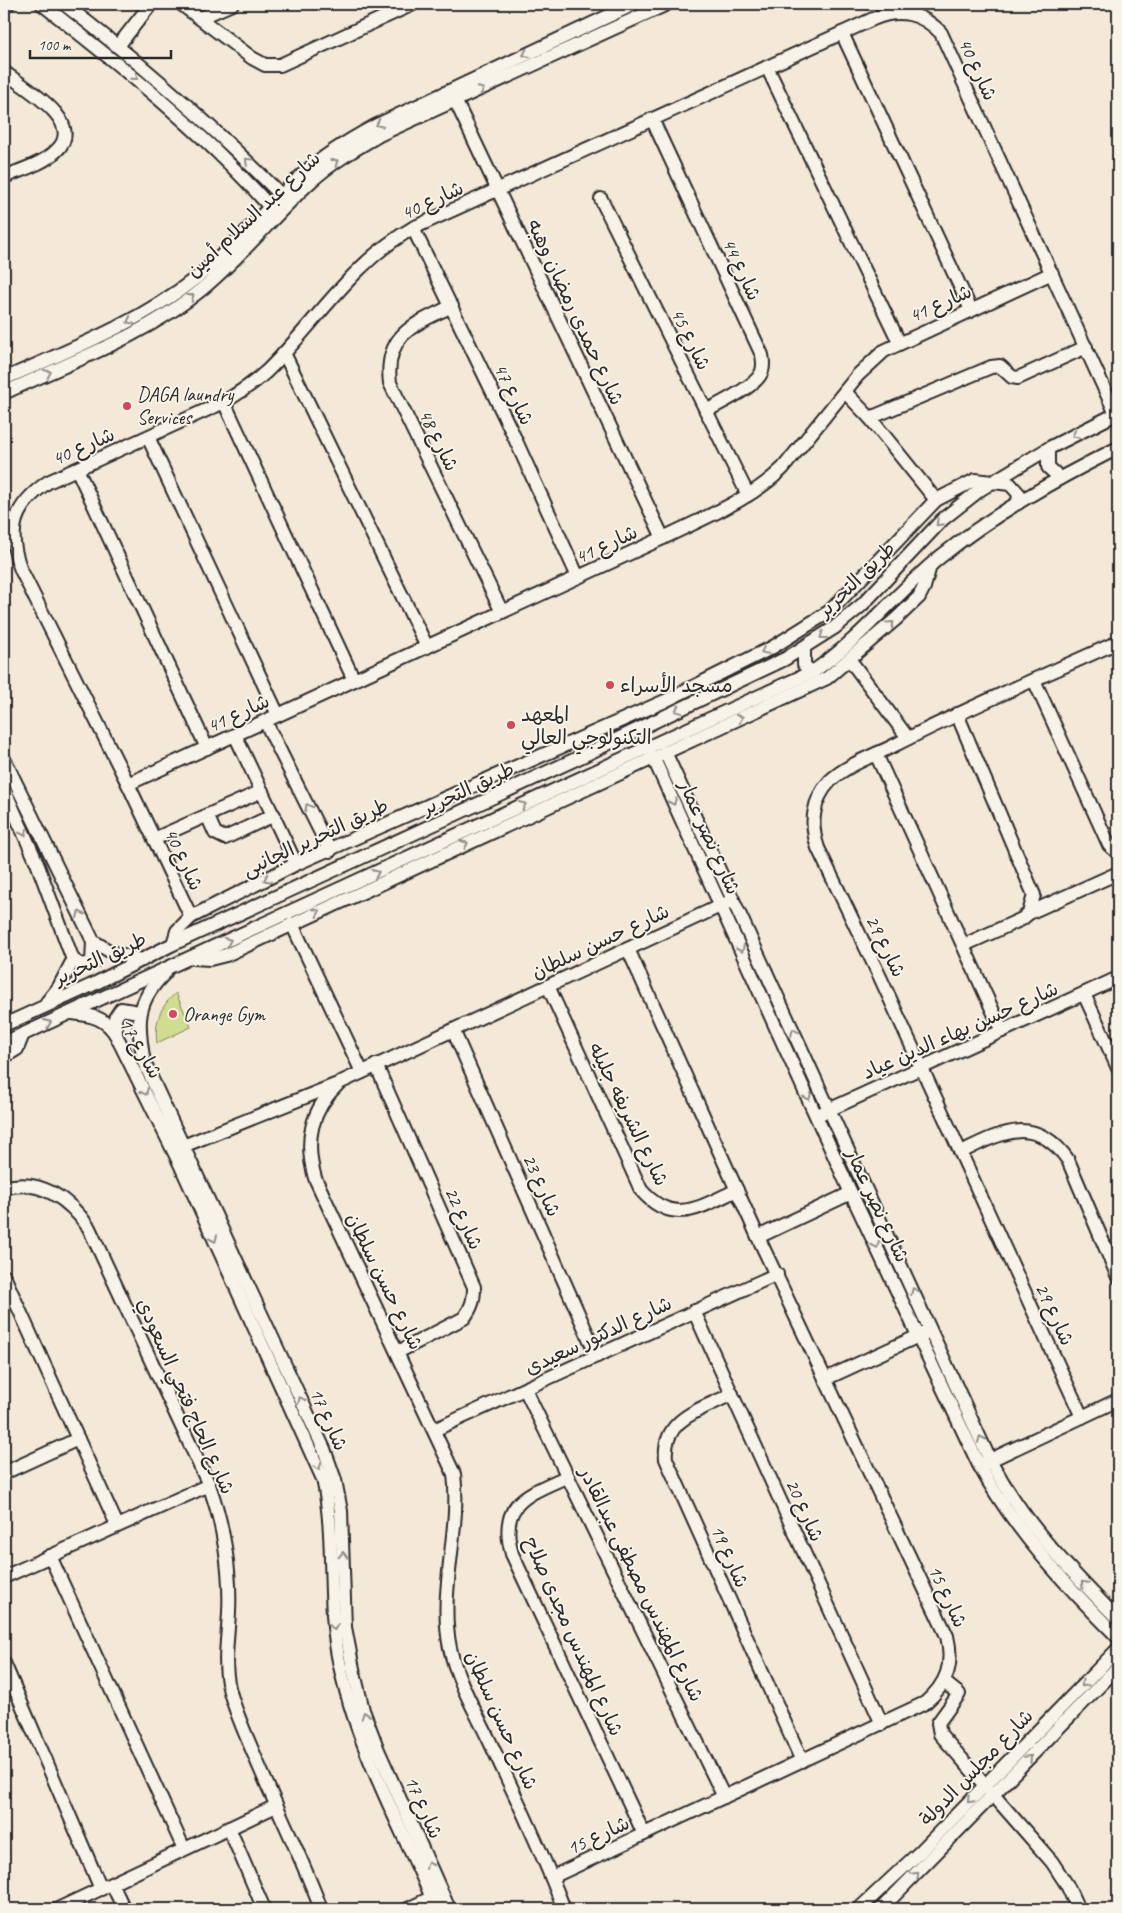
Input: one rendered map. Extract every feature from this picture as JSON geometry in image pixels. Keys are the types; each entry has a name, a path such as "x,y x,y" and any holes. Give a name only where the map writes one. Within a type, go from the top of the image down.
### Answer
{"street":[{"path":"4,6 8,4"},
{"path":"42,4 160,99 234,169 270,207"},
{"path":"64,4 118,46 210,126 282,196"},
{"path":"118,46 151,4"},
{"path":"181,4 252,58 265,65 280,65 413,4"},
{"path":"200,18 232,4"},
{"name":"شارع عبد السلام أمين","path":"88,348 177,292 215,262 325,156 349,140 374,126 634,4"},
{"name":"شارع عبد السلام أمين","path":"4,379 65,358 164,316 220,273 310,182 332,164 379,135 456,102 667,4"},
{"name":"شارع 40","path":"191,917 14,550 13,530 17,517 31,493 48,482 224,402 266,372 364,263 379,250 413,228 886,14 900,12 924,18 941,33 1117,414"},
{"path":"590,24 591,33 596,36"},
{"path":"842,33 971,310"},
{"path":"550,43 558,47 556,55"},
{"path":"767,67 899,342"},
{"path":"4,72 55,111 62,119 65,130 58,150 4,177"},
{"path":"4,88 16,81"},
{"name":"شارع حمدى رمضان وهبه","path":"456,102 663,538"},
{"name":"شارع 44","path":"652,119 762,355 763,365 759,377 754,382 706,411"},
{"name":"شارع 45","path":"601,199 748,495"},
{"name":"شارع 47","path":"413,228 511,430 578,577"},
{"name":"شارع 41","path":"128,784 663,538 748,495 772,479 783,468 870,362 899,342 1052,273"},
{"name":"شارع 48","path":"452,306 413,325 403,333 395,344 390,356 390,382 502,612"},
{"path":"870,418 991,367 1000,366 1012,377 1018,378 1086,347"},
{"path":"284,352 427,647"},
{"name":"شارع عبد السلام أمين","path":"4,393 65,358"},
{"path":"844,392 870,418 936,500"},
{"path":"224,402 354,680"},
{"name":"طريق التحرير","path":"4,1023 762,671 804,648 834,628 862,605 943,519 994,481 1048,449 1117,414"},
{"path":"148,437 278,715"},
{"name":"طريق التحرير","path":"4,1043 191,957 210,959 226,955 320,899 580,779 717,722 814,671 847,647 930,566 983,525 1060,478 1118,448"},
{"path":"1048,449 1048,466 1060,478"},
{"path":"77,469 207,748"},
{"name":"طريق التحرير الجانبى","path":"172,944 177,931 191,917 296,864 330,851 392,821 589,736 773,647 830,611 936,500 971,481 994,481"},
{"path":"994,481 1014,486 1019,494 1018,503"},
{"path":"289,919 410,869 604,781 659,754 717,722 827,678 850,660 919,597 930,566"},
{"path":"862,605 864,577"},
{"name":"شارع 29","path":"1082,1417 961,1152 814,838 813,815 822,791 840,773 957,714 1117,646"},
{"path":"804,648 804,666 814,671"},
{"path":"850,660 908,738"},
{"path":"718,674 762,671 779,674 781,684 777,689"},
{"path":"1034,680 1109,845 1118,853"},
{"path":"957,714 1032,886 1034,895 1029,913"},
{"path":"265,721 330,851"},
{"path":"235,735 296,864"},
{"path":"576,759 589,736"},
{"name":"شارع نصر عمار","path":"659,754 733,900 932,1329 1003,1507 1026,1538 1076,1596 1118,1637"},
{"name":"شارع نصر عمار","path":"659,754 721,906 918,1336 985,1462 1003,1484 1036,1532 1118,1619"},
{"path":"876,754 1002,1031"},
{"path":"4,760 93,941 92,963 82,965 74,960 38,863 4,789"},
{"path":"580,779 604,781"},
{"path":"154,839 262,791"},
{"path":"207,815 216,833 225,838 274,815"},
{"path":"392,821 441,821"},
{"path":"410,869 424,851"},
{"path":"964,945 1022,920 1029,913 1118,873"},
{"path":"306,883 309,892 320,899"},
{"path":"274,898 284,902 288,910 289,919 362,1072"},
{"name":"شارع حسن سلطان","path":"564,1909 552,1877 457,1671 450,1648 447,1624 447,1599 455,1485 450,1463 315,1178 308,1144 311,1126 317,1110 327,1095 339,1083 733,900"},
{"path":"93,941 111,952 142,960"},
{"name":"شارع 15","path":"552,1877 925,1703 937,1693 944,1682 950,1665 951,1650 947,1636 758,1237 628,948"},
{"path":"44,1005 59,987 74,960"},
{"name":"شارع 17","path":"171,967 156,982 139,1012 138,1029 144,1062 324,1449 335,1480 341,1511 346,1628 363,1710 439,1904"},
{"name":"شارع حسن بهاء الدين عياد","path":"816,1116 1118,978"},
{"name":"شارع الشريفه جليله","path":"548,986 641,1190 651,1202 664,1209 678,1212 693,1210 737,1190"},
{"path":"1084,994 1118,1068"},
{"path":"116,1035 117,1012 126,1008 139,1012"},
{"name":"شارع 17","path":"70,1013 86,1014 100,1018 109,1024 116,1035 180,1164 323,1479 332,1530 331,1598 337,1654 346,1692 366,1755 439,1904"},
{"name":"شارع 23","path":"452,1030 597,1356"},
{"path":"4,1057 17,1049 24,1034"},
{"name":"شارع 22","path":"376,1065 474,1286 471,1309 464,1318 398,1352"},
{"path":"183,1146 339,1083"},
{"path":"961,1152 1005,1132 1018,1130 1033,1132 1047,1138 1059,1147 1068,1160 1118,1277"},
{"name":"شارع الحاج فتحي السعودي","path":"4,1188 27,1186 46,1190 64,1198 78,1212 89,1228 209,1484 217,1506 227,1570 229,1611 226,1667 228,1686 233,1704 276,1806 308,1874 320,1909"},
{"path":"758,1237 852,1193"},
{"name":"شارع الدكتور سعيدى","path":"434,1430 777,1274"},
{"path":"4,1276 117,1525"},
{"name":"شارع 20","path":"694,1311 882,1724"},
{"path":"825,1379 932,1329"},
{"name":"شارع المهندس مصطفى عبدالقادر","path":"525,1389 724,1797"},
{"name":"شارع 19","path":"732,1394 678,1421 667,1436 666,1459 802,1761"},
{"path":"985,1462 1118,1400"},
{"path":"4,1473 78,1439"},
{"name":"شارع المهندس مجدى صلاح","path":"568,1476 524,1496 514,1508 509,1523 508,1539 512,1554 644,1834"},
{"path":"4,1577 209,1484"},
{"path":"50,1556 184,1850"},
{"name":"شارع مجلس الدولة","path":"881,1909 1118,1649"},
{"path":"4,1663 8,1685 106,1886 124,1909"},
{"name":"شارع مجلس الدولة","path":"859,1909 988,1791 1118,1667"},
{"path":"944,1682 957,1691 958,1697 938,1723 938,1731 988,1791 1052,1862 1067,1885 1078,1909"},
{"path":"58,1909 276,1806"},
{"path":"229,1828 264,1909"},
{"path":"408,1909 439,1904"}],"green space":[{"name":"Orange Gym","path":"176,993 191,1027 157,1043 156,1029 159,1015 166,1003"}],"place":[{"name":"DAGA laundry Services","path":"127,406"},
{"name":"مسجد الأسراء","path":"610,685"},
{"name":"المعهد التكنولوجي العالي","path":"511,725"},
{"name":"Orange Gym","path":"173,1014"}]}
